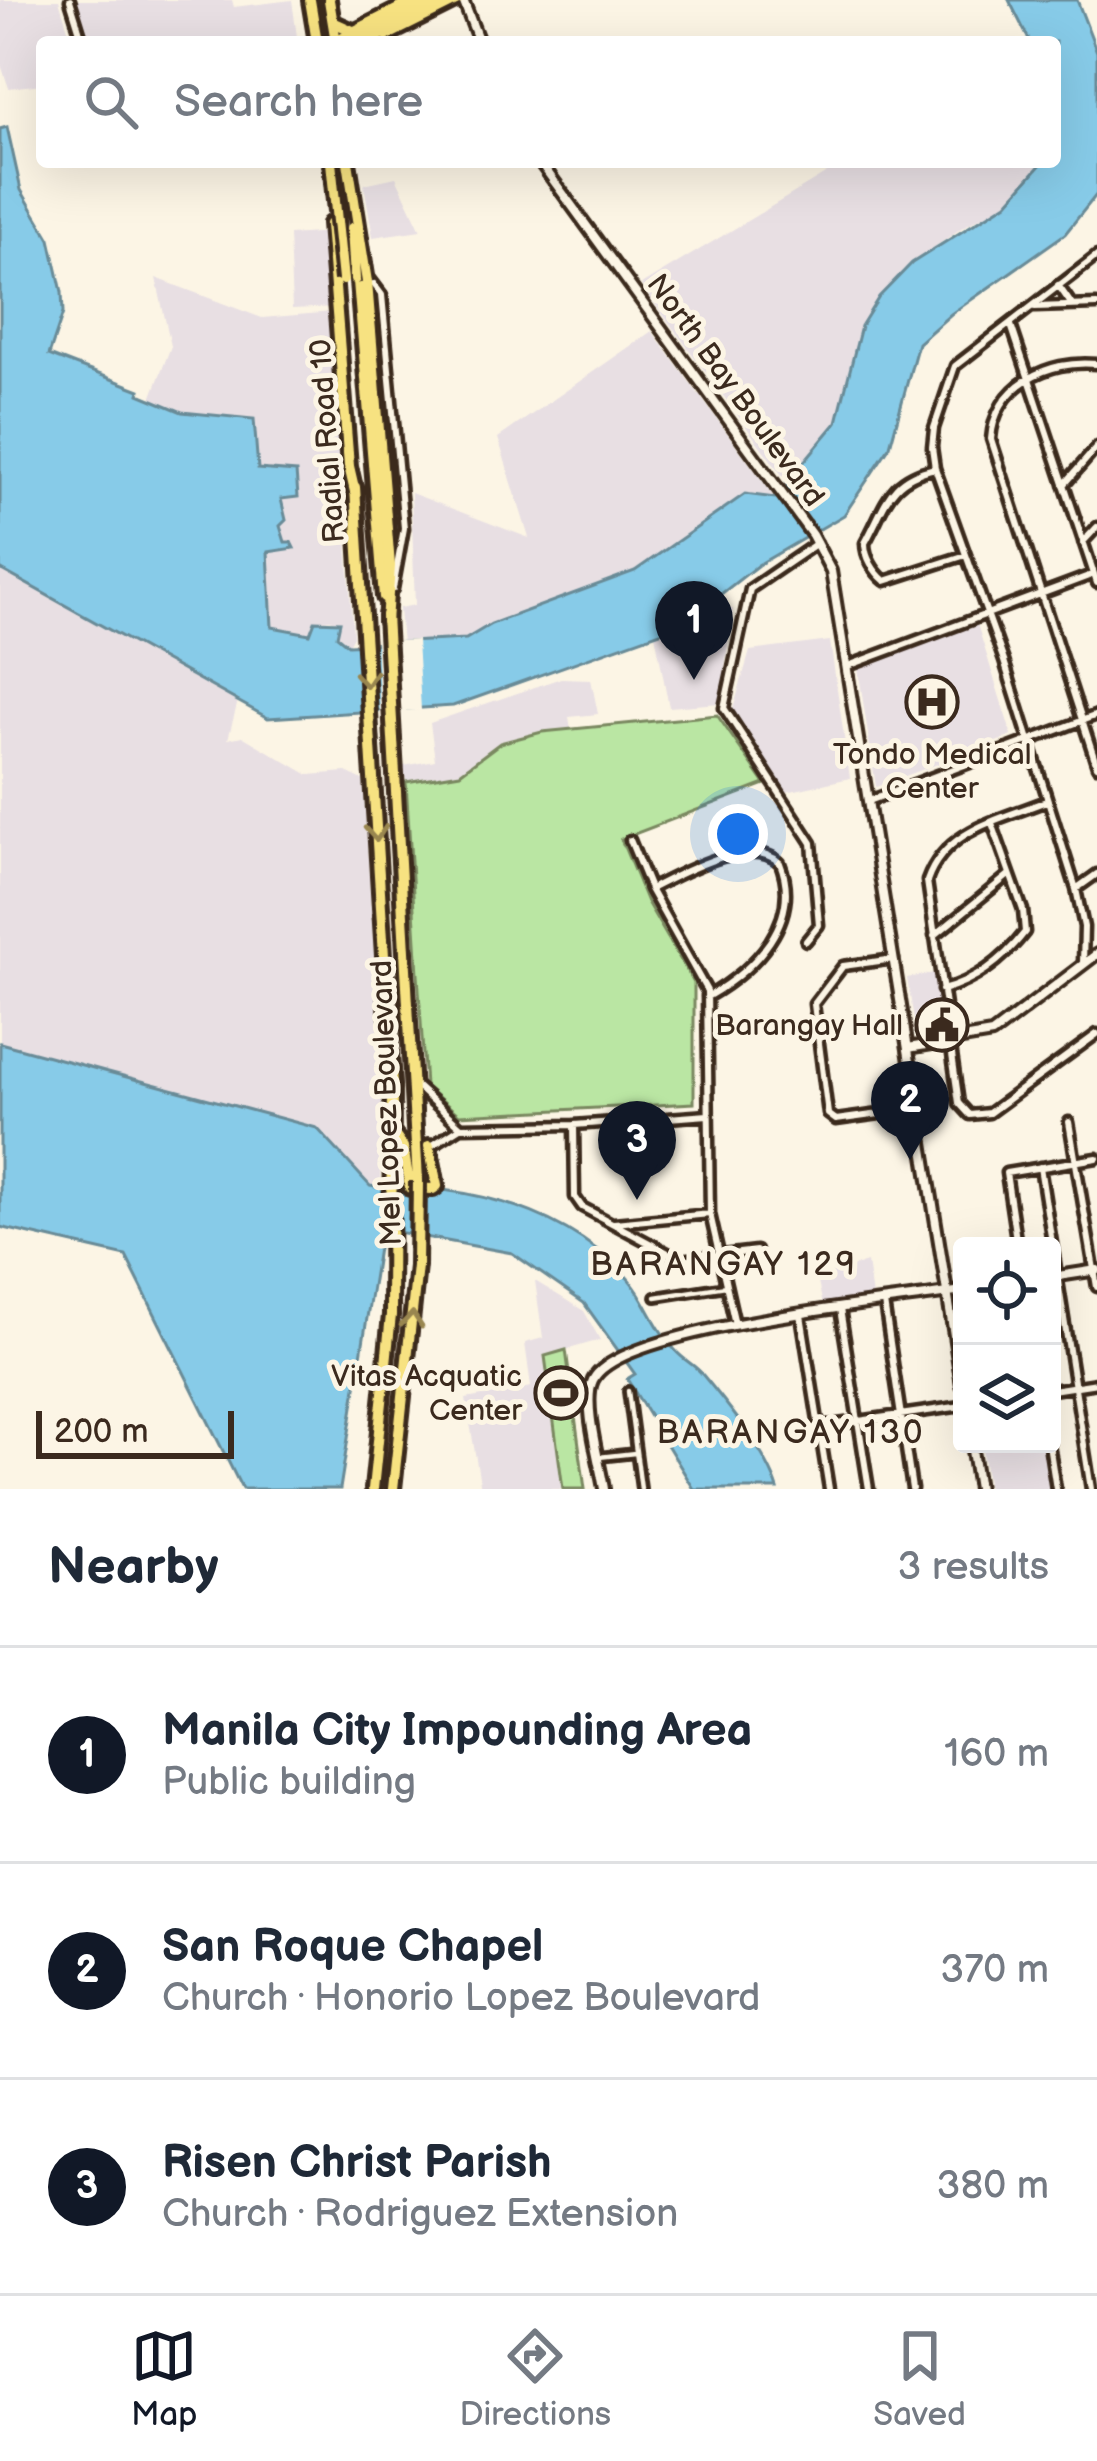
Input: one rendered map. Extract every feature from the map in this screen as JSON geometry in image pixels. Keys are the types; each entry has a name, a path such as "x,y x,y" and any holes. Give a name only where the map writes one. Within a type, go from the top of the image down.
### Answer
{"highway":[{"path":"310,0 316,36"},
{"path":"329,0 340,36"},
{"path":"348,36 427,0"},
{"path":"382,36 458,2"},
{"path":"333,22 340,36"},
{"path":"330,168 330,224 355,492"},
{"name":"Radial Road 10","path":"330,168 368,717"},
{"path":"331,168 349,280 346,168"},
{"path":"347,168 368,282 390,566 386,622"},
{"name":"Radial Road 10","path":"347,168 391,713"},
{"path":"337,262 356,261"},
{"name":"Mel Lopez Boulevard","path":"391,713 418,1181 417,1266 393,1489"},
{"name":"Mel Lopez Boulevard","path":"368,717 392,1132 391,1315 373,1489"},
{"path":"392,1132 405,1155 408,1188 437,1186 430,1146"}],"main road":[{"path":"347,36 416,0"},
{"path":"458,2 476,36"},
{"name":"North Bay Boulevard","path":"544,168 814,539 831,571 956,1345"},
{"path":"908,1048 992,1034 1097,954"},
{"path":"1061,1276 1096,1271"},
{"path":"604,1489 590,1388 613,1358 735,1324 953,1293"},
{"path":"972,1453 978,1489"}],"street":[{"path":"70,0 81,36"},
{"path":"1082,966 1084,927 1076,890 935,468 934,428 955,366 1097,256"},
{"path":"356,261 382,295 404,528 386,622"},
{"path":"1058,285 1072,305"},
{"path":"1032,308 1097,305"},
{"path":"848,666 1040,594 1096,579 1011,325"},
{"path":"1097,364 1058,365 1028,377 994,416 991,439 1097,766"},
{"path":"1064,484 1097,447"},
{"path":"935,468 908,475 898,483 865,550 877,575 891,581 966,555"},
{"path":"1084,542 1097,526"},
{"path":"806,940 820,925 812,843 724,708 750,589 814,539"},
{"path":"869,801 1097,716"},
{"path":"1046,801 954,840 936,859 927,892 959,1103 980,1116 1015,1096 1097,1034"},
{"path":"942,990 970,981 1025,932 1023,910 992,823"},
{"path":"630,841 650,889 703,980 707,997 710,1214 735,1324"},
{"path":"650,889 743,850 760,850 780,863 788,905 781,925 738,979 707,997"},
{"path":"934,937 1010,874"},
{"path":"1076,890 1097,874"},
{"path":"894,959 843,966 814,1004 828,1114 836,1120 917,1109"},
{"path":"411,1082 461,1127"},
{"path":"417,1159 461,1127 708,1115"},
{"path":"1069,1122 1097,1287"},
{"path":"574,1125 575,1197 582,1207 681,1260 756,1251"},
{"path":"1016,1237 1006,1173 1097,1158"},
{"path":"1040,1167 1050,1237"},
{"path":"610,1224 710,1214"},
{"path":"656,1297 726,1286"},
{"path":"884,1303 912,1489"},
{"path":"1061,1308 1091,1489"},
{"path":"840,1309 869,1489"},
{"path":"801,1315 829,1489"},
{"path":"1061,1388 1097,1382"},
{"path":"628,1391 641,1489"},
{"path":"776,1433 953,1407"},
{"path":"599,1457 636,1453"},
{"path":"1050,1453 1056,1489"}],"shaded area":[{"path":"0,0 59,0 70,36 36,36 36,85 9,88 0,62"},
{"path":"77,0 232,0 234,7 292,0 297,36 88,36"},
{"path":"835,168 1038,168 1007,203 963,227 912,263 899,278 849,370 837,422 787,482 641,285"},
{"path":"396,177 421,230 373,237 364,184"},
{"path":"331,232 336,307 292,309 289,235"},
{"path":"156,278 262,318 332,312 353,636 348,645 337,636 339,622 330,619 315,621 311,634 272,628 268,551 285,542 281,499 296,473 258,469 254,419 182,412 151,399 171,346"},
{"path":"652,331 775,498 745,494 635,571 491,624 466,639 402,644 399,608 415,605 411,493 529,538 498,438"},
{"path":"0,569 238,701 228,739 242,736 309,775 346,772 363,780 382,1084 380,1188 370,1186 317,1128 0,1043"},
{"path":"705,607 733,609 720,703 669,707 655,634 683,624"},
{"name":"Tondo Medical Center","path":"977,624 1012,736 876,787 858,668"},
{"path":"830,641 850,778 782,793 731,716 750,651"},
{"path":"561,678 591,679 598,714 569,717 571,729 500,743 460,773 406,782 404,766 435,760 430,723"},
{"path":"934,973 939,1010 928,1013 939,1012 941,1035 917,1037 907,978"},
{"path":"867,1262 872,1297 823,1305 817,1278"},
{"path":"535,1281 584,1311 600,1340 545,1356 563,1489 481,1489 466,1399 531,1387 525,1343 543,1338"},
{"path":"982,1453 1046,1453 1052,1489 988,1489"}],"green space":[{"path":"717,715 765,784 621,839 647,902 694,983 694,1103 459,1115 425,1086 406,782 460,773 500,743 542,732"},
{"path":"566,1350 585,1489 563,1489 545,1356"}],"water":[{"path":"1009,0 1077,0 1097,52 1097,194 1065,234 951,314 918,343 890,446 844,515 758,565 683,624 453,706 268,718 0,569 0,129 7,127 21,190 50,239 62,292 63,313 49,355 140,390 139,394 182,412 254,419 258,469 296,472 298,497 281,499 286,520 280,526 285,542 294,548 268,552 272,627 310,634 315,621 340,622 337,636 348,645 466,639 491,624 635,571 745,494 775,498 788,488 787,482 837,422 861,326 879,297 912,263 1007,203 1038,168 1061,168 1061,36 1027,36"},
{"path":"0,1043 317,1128 370,1186 469,1194 518,1207 563,1227 605,1256 631,1282 678,1354 702,1374 745,1429 778,1489 694,1489 627,1379 635,1374 584,1303 512,1253 381,1229 340,1489 242,1489 126,1256 0,1227"}],"pier":[{"path":"417,640 421,710 380,712 376,642"}],"place":[{"name":"Manila City Impounding Area","path":"694,680"},
{"name":"Tondo Medical Center","path":"932,702"},
{"name":"Barangay Hall","path":"942,1025"},
{"name":"San Roque Chapel","path":"910,1160"},
{"name":"Risen Christ Parish","path":"637,1200"},
{"name":"Vitas Acquatic Center","path":"561,1393"}],"district":[{"name":"BARANGAY 129","path":"724,1263"},
{"name":"BARANGAY 130","path":"791,1431"}]}
